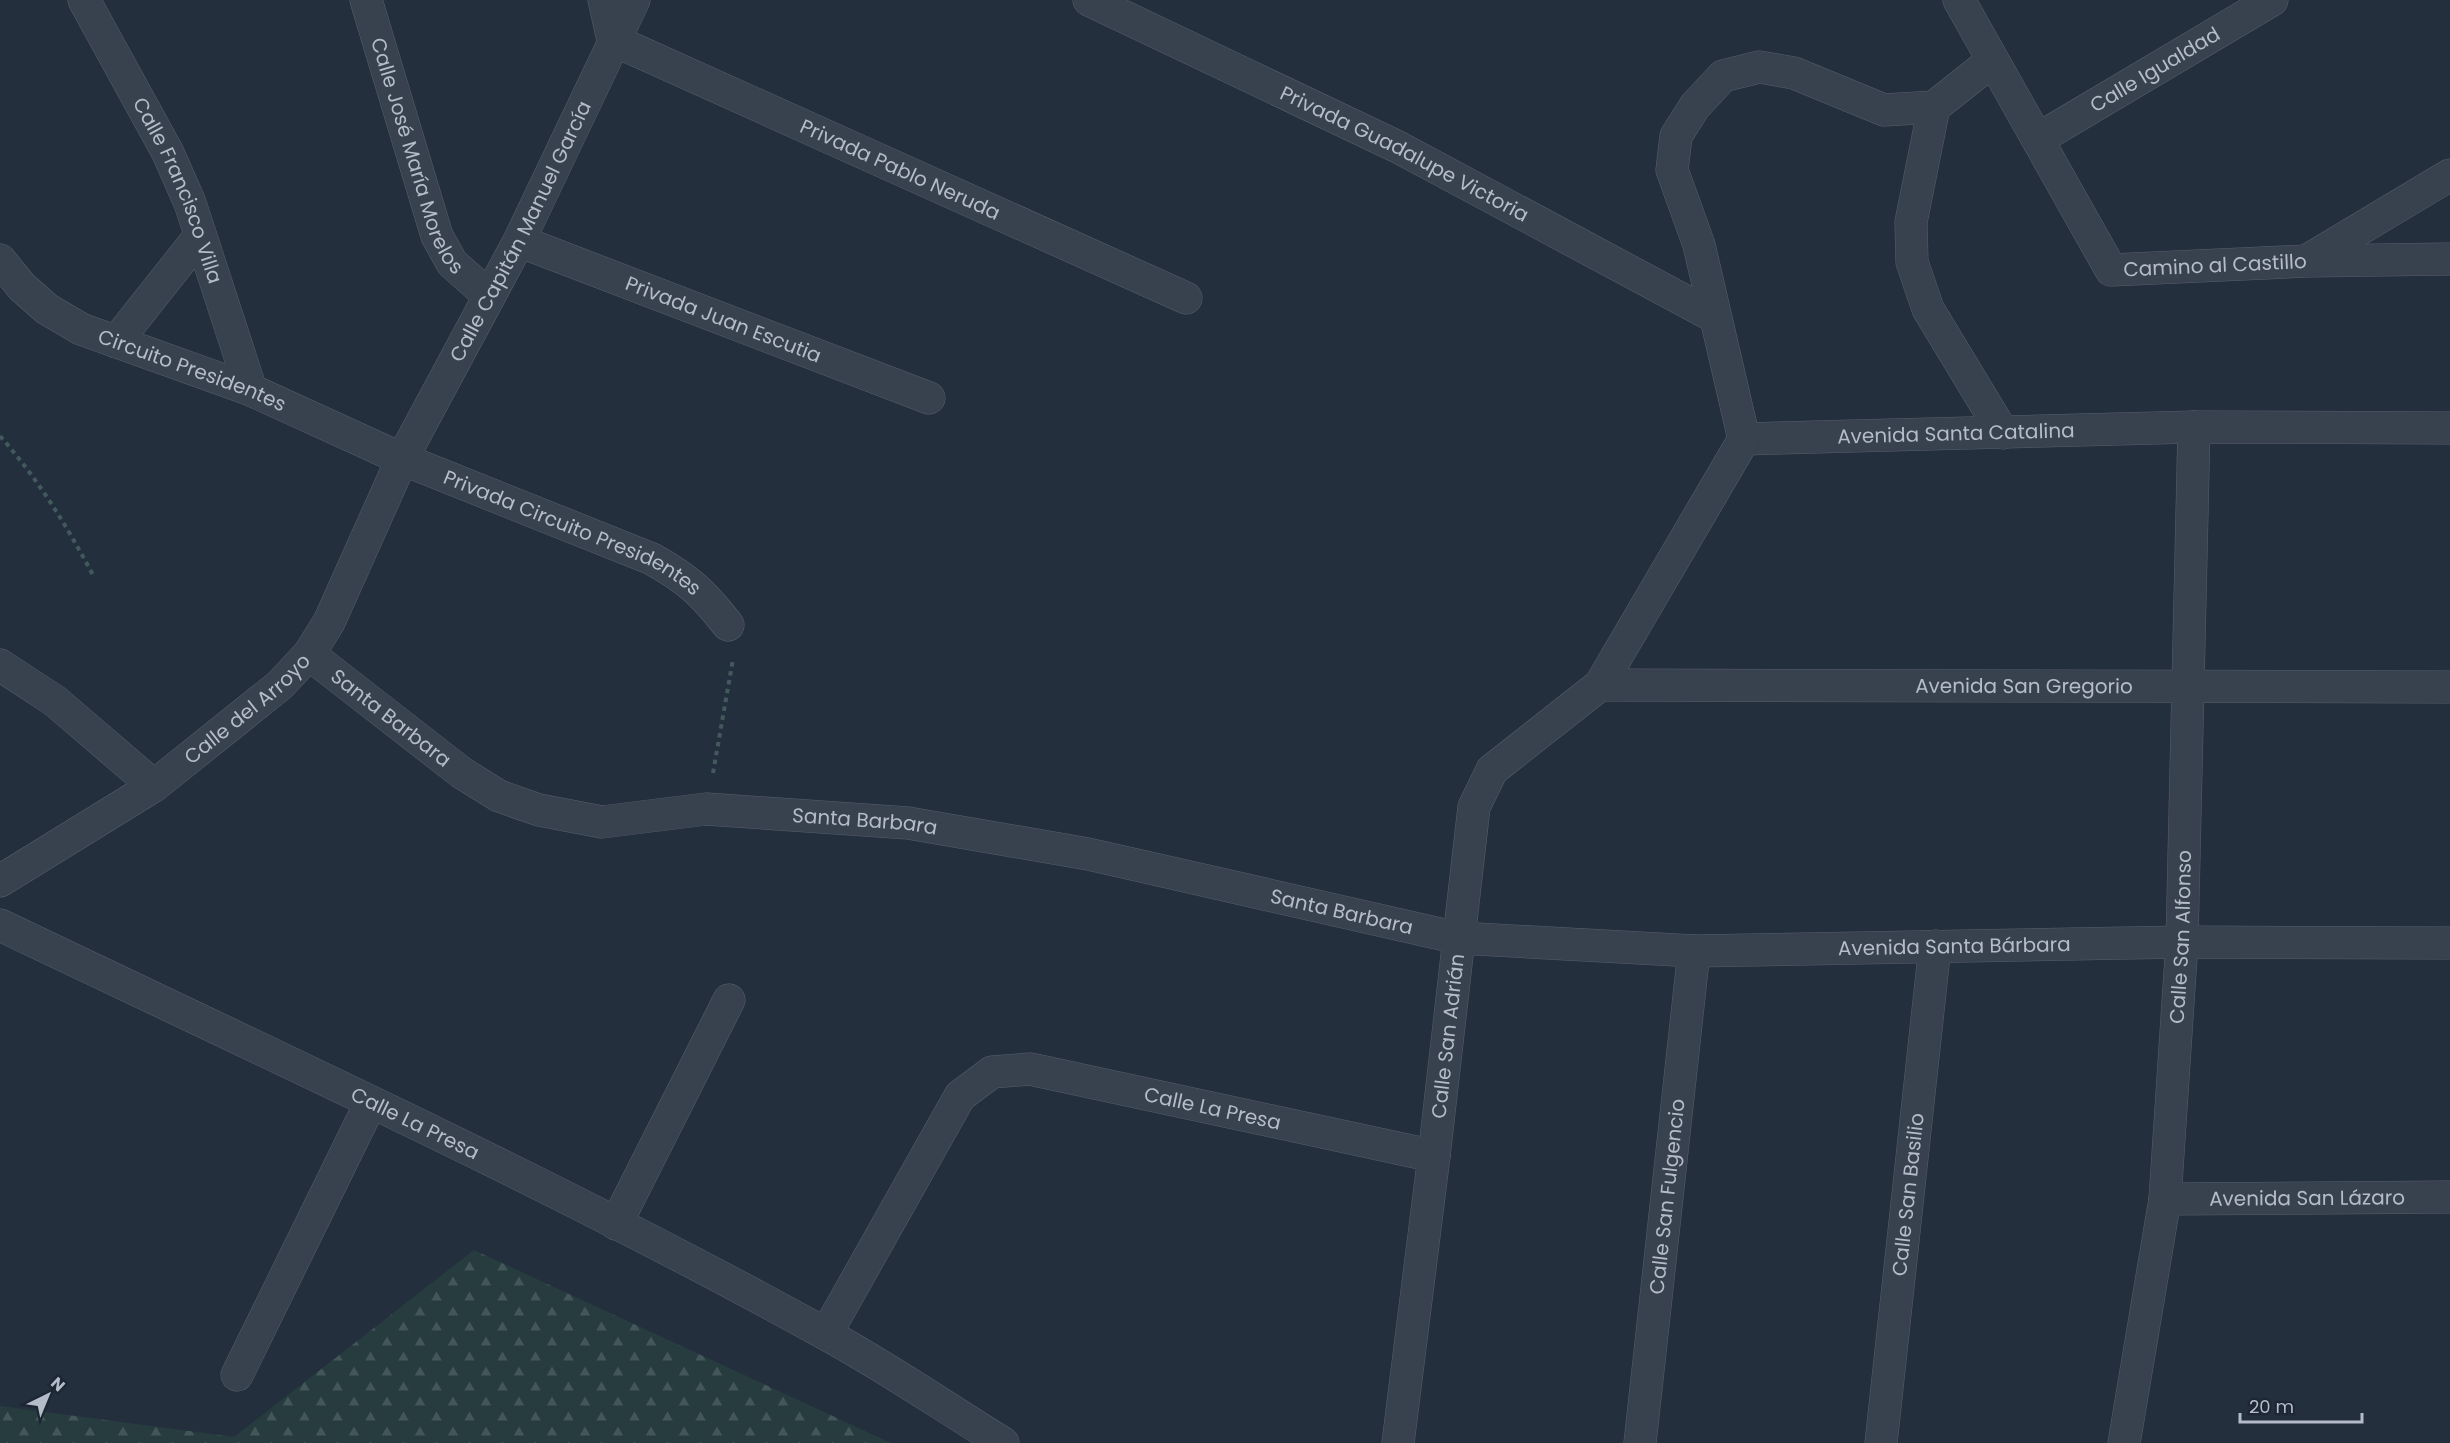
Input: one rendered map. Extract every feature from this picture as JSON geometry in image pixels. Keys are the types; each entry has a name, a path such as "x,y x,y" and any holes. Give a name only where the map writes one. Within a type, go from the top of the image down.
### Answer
{"street":[{"name":"Calle Francisco Villa","path":"84,0 168,153 189,203 251,390"},
{"name":"Calle José María Morelos","path":"366,0 437,236 452,263 489,296"},
{"path":"603,0 613,40"},
{"name":"Calle Capitán Manuel García","path":"402,459 519,241 634,0"},
{"name":"Privada Guadalupe Victoria","path":"1089,0 1398,147 1715,318"},
{"name":"Camino al Castillo","path":"1959,0 2111,270 2307,261 2450,259"},
{"name":"Calle Igualdad","path":"2038,140 2272,0"},
{"name":"Privada Pablo Neruda","path":"613,40 1186,298"},
{"path":"1600,685 1744,440 1699,245 1672,170 1676,136 1695,106 1723,76 1759,67 1794,73 1884,110 1934,107 1992,61"},
{"path":"1934,107 1911,222 1912,262 1928,309 2003,433"},
{"path":"2307,261 2450,175"},
{"path":"116,342 200,236"},
{"name":"Privada Juan Escutia","path":"519,241 929,398"},
{"name":"Circuito Presidentes","path":"0,260 22,287 47,309 81,329 251,390 402,459"},
{"name":"Avenida Santa Catalina","path":"1744,440 2194,428 2450,428"},
{"name":"Calle San Alfonso","path":"2124,1443 2165,1199 2182,942 2194,428"},
{"name":"Privada Circuito Presidentes","path":"402,459 652,559 684,577 706,597 728,626"},
{"name":"Calle del Arroyo","path":"0,881 154,786 280,685 309,654 329,622 402,459"},
{"name":"Santa Barbara","path":"309,654 462,774 499,796 539,810 602,822 706,809 908,823 1088,854 1458,938"},
{"path":"0,665 55,701 154,786"},
{"name":"Avenida San Gregorio","path":"1600,685 2450,687"},
{"name":"Calle San Adrián","path":"1398,1443 1474,807 1492,770 1600,685"},
{"name":"Calle La Presa","path":"0,925 371,1102 616,1224 826,1334 1003,1443"},
{"name":"Avenida Santa Bárbara","path":"1458,938 1694,951 2182,942 2450,943"},
{"name":"Calle San Basilio","path":"1881,1443 1935,946"},
{"name":"Calle San Fulgencio","path":"1640,1443 1694,951"},
{"path":"616,1224 729,1000"},
{"name":"Calle La Presa","path":"826,1334 960,1096 992,1072 1030,1069 1434,1156"},
{"path":"237,1375 371,1102"},
{"name":"Avenida San Lázaro","path":"2165,1199 2450,1197"}],"path":[{"path":"0,436 41,487 67,525 94,577"},
{"path":"706,809 733,664 733,643 728,626"}],"green space":[{"path":"474,1250 891,1443 0,1443 0,1406 234,1437"}]}
